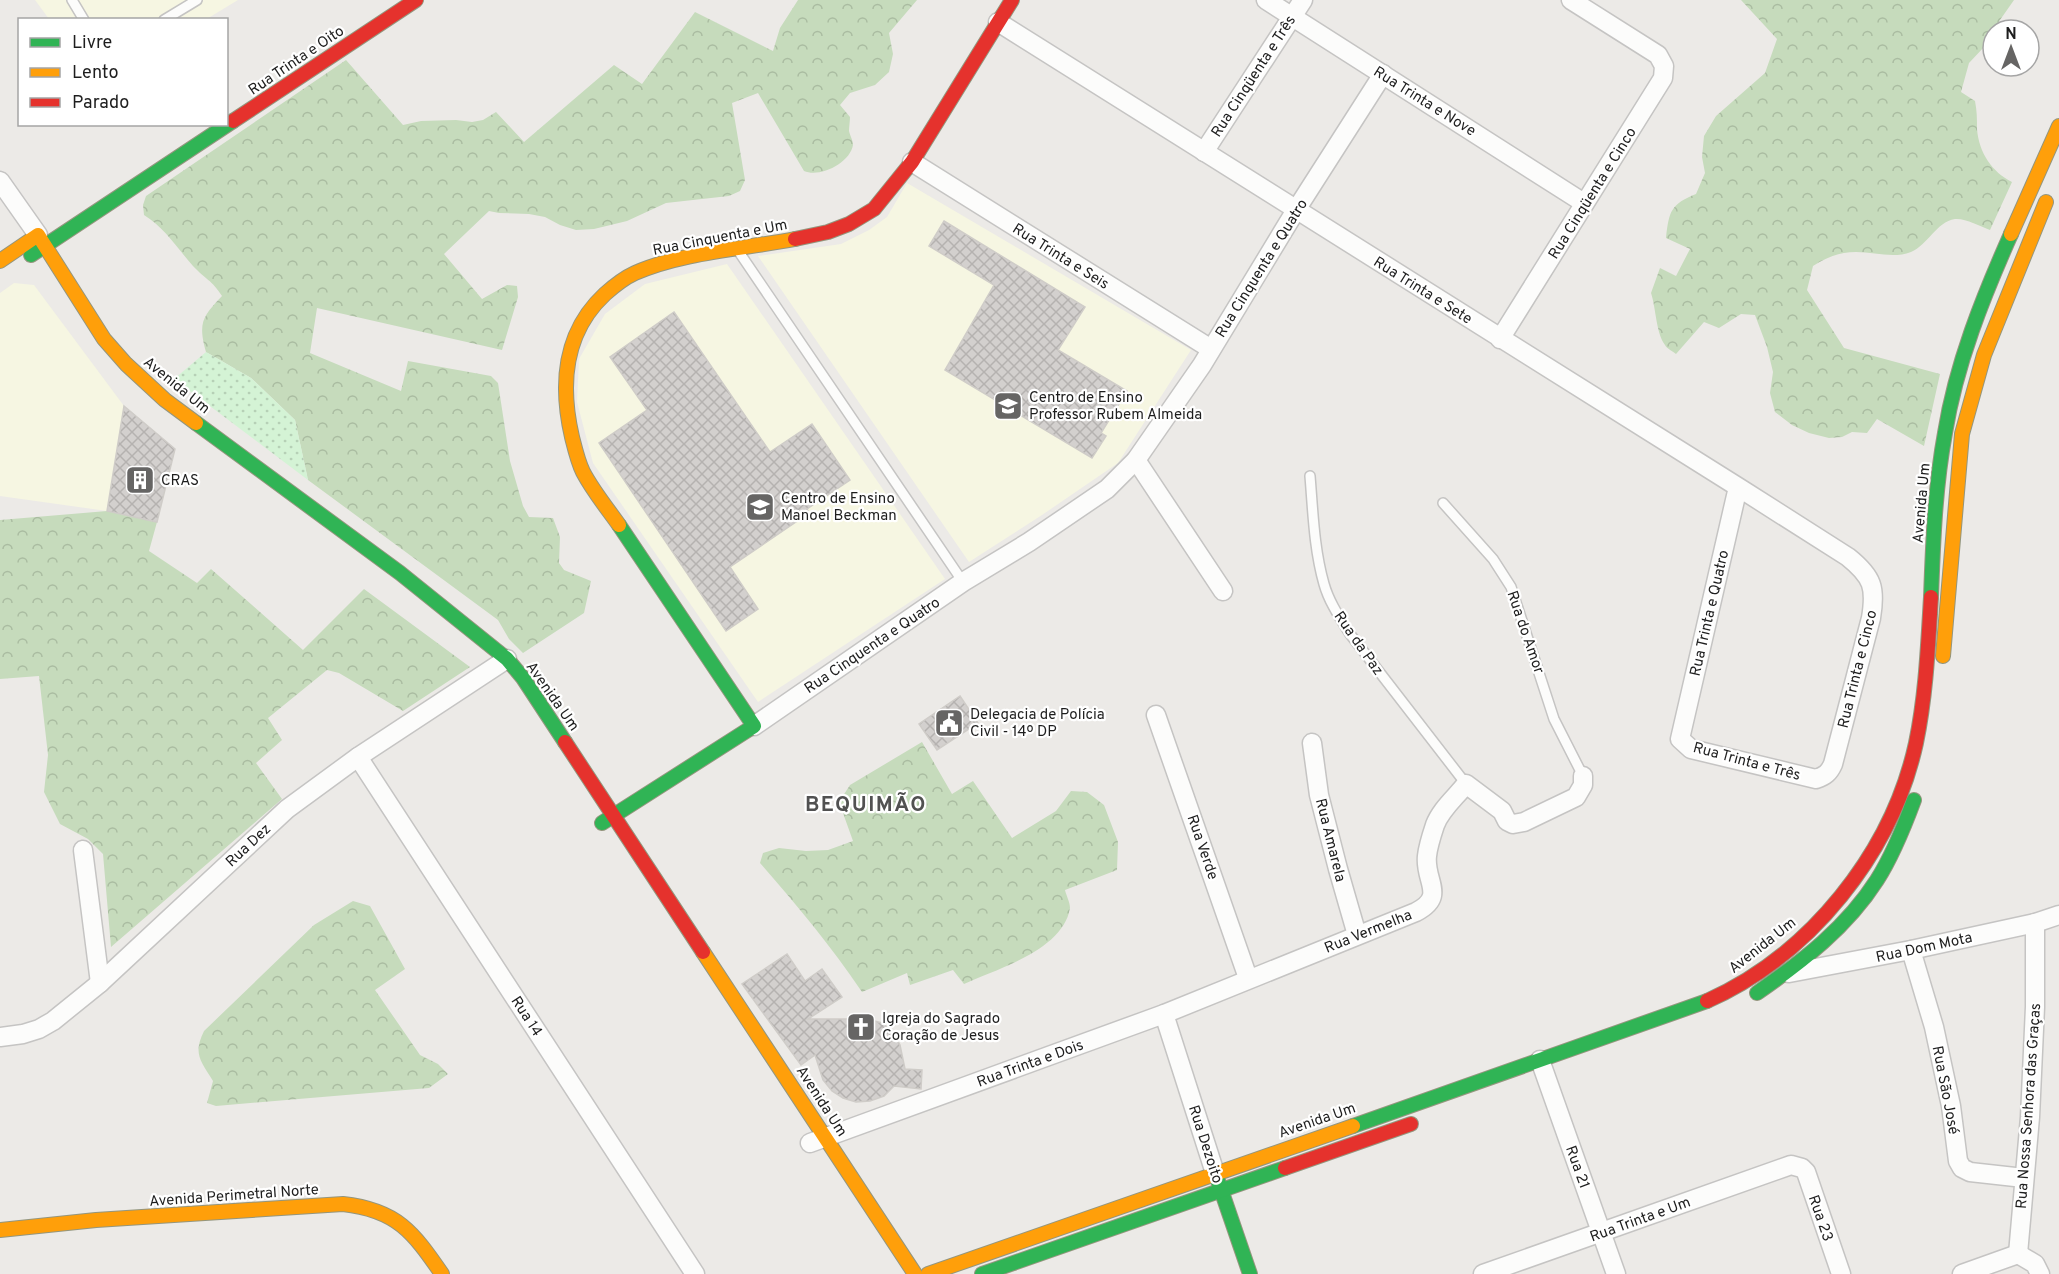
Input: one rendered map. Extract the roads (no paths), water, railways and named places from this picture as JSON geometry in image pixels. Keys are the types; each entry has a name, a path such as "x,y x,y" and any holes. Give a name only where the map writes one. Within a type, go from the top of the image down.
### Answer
{"main road":[{"name":"Rua Trinta e Oito","path":"228,123 416,0"},
{"name":"Rua Cinquenta e Um","path":"754,726 583,472 570,436 565,405 566,366 573,341 587,314 602,295 633,273 673,261 828,232 849,224 874,209 912,162 1012,0"},
{"name":"Rua Trinta e Oito","path":"36,248 223,126"},
{"name":"Avenida Um","path":"928,1274 1215,1173 1544,1072 1738,985 1776,959 1803,936 1858,874 1880,836 1902,790 1923,702 1937,491 1945,429 1962,363 1982,306 2044,206 2059,126"},
{"name":"Avenida Um","path":"1942,666 1962,434 1984,355 2051,189"},
{"path":"0,261 36,248"},
{"path":"0,276 36,248"},
{"name":"Avenida Um","path":"36,248 104,339 126,364 165,400 400,573 502,662"},
{"name":"Avenida Um","path":"89,343 114,370 160,410 320,531"},
{"name":"Avenida Um","path":"414,602 523,678 608,819 814,1142 915,1274"},
{"path":"1926,756 1934,723"},
{"name":"Rua Cinquenta e Quatro","path":"608,819 754,726"},
{"path":"1749,998 1787,973 1827,940 1854,911 1877,879 1900,836 1919,789"},
{"name":"Avenida Um","path":"608,819 634,873"},
{"path":"982,1274 1427,1118"},
{"name":"Rua Dezoito","path":"1215,1173 1250,1274"},
{"name":"Avenida Perimetral Norte","path":"0,1230 96,1220 343,1204 361,1205 378,1209 395,1218 409,1230 442,1274"}],"street":[{"name":"Rua Trinta e Nove","path":"1266,0 1584,203"},
{"name":"Rua Cinqüenta e Três","path":"1204,152 1303,0"},
{"name":"Rua Cinqüenta e Cinco","path":"1500,339 1663,78 1664,66 1658,55 1571,0"},
{"name":"Rua Trinta e Sete","path":"998,22 1848,557"},
{"name":"Rua Cinquenta e Quatro","path":"754,726 963,582 1029,542 1107,489 1136,460 1202,365 1296,210 1383,74"},
{"name":"Rua Trinta e Seis","path":"912,162 1211,349"},
{"path":"0,181 36,248"},
{"path":"1136,460 1222,591"},
{"name":"Rua Trinta e Quatro","path":"1680,739 1738,488"},
{"name":"Rua Trinta e Cinco","path":"1816,779 1824,777 1833,764 1874,600 1871,581 1862,568 1848,557"},
{"name":"Rua Dez","path":"0,1037 23,1034 39,1029 52,1021 100,983 287,809 358,757 502,662"},
{"name":"Rua Verde","path":"1156,715 1248,978"},
{"name":"Rua Trinta e Três","path":"1680,739 1691,749 1816,779"},
{"name":"Rua Amarela","path":"1312,743 1319,795 1357,935"},
{"name":"Rua 14","path":"358,757 695,1274"},
{"path":"1466,784 1502,811 1507,821 1513,824 1524,822 1576,797 1583,785 1583,776"},
{"name":"Rua Vermelha","path":"1248,978 1428,906 1432,898 1432,886 1428,874 1427,857 1435,826 1466,784"},
{"path":"83,850 100,983"},
{"name":"Rua Dom Mota","path":"1787,973 1911,950 2059,915"},
{"name":"Rua Nossa Senhora das Graças","path":"2018,1254 2030,1117 2035,922"},
{"name":"Rua São José","path":"1911,950 1934,1028 1951,1106 1958,1161 1962,1168 1970,1172 2024,1178"},
{"name":"Rua Trinta e Dois","path":"814,1142 1164,1014 1248,978"},
{"name":"Rua Dezoito","path":"1164,1014 1215,1173"},
{"name":"Rua 21","path":"1544,1072 1616,1274"},
{"name":"Rua Trinta e Um","path":"1483,1274 1791,1165 1797,1165"},
{"name":"Rua 23","path":"1797,1165 1806,1172 1841,1274"},
{"path":"1962,1274 2018,1254 2035,1264 2040,1274"}],"lane":[{"path":"72,0 83,18"},
{"path":"167,18 197,0"},
{"path":"738,250 963,582"},
{"name":"Rua da Paz","path":"1310,476 1315,540 1324,585 1334,608 1350,634 1466,784"},
{"name":"Rua do Amor","path":"1443,503 1493,560 1511,587 1554,719 1583,776"}],"place":[{"name":"Centro de Ensino Professor Rubem Almeida","path":"1008,406"},
{"name":"CRAS","path":"140,480"},
{"name":"Centro de Ensino Manoel Beckman","path":"760,507"},
{"name":"Delegacia de Polícia Civil - 14º DP","path":"949,723"},
{"name":"Igreja do Sagrado Coração de Jesus","path":"861,1027"}],"district":[{"name":"BEQUIMÃO","path":"866,804"}]}
